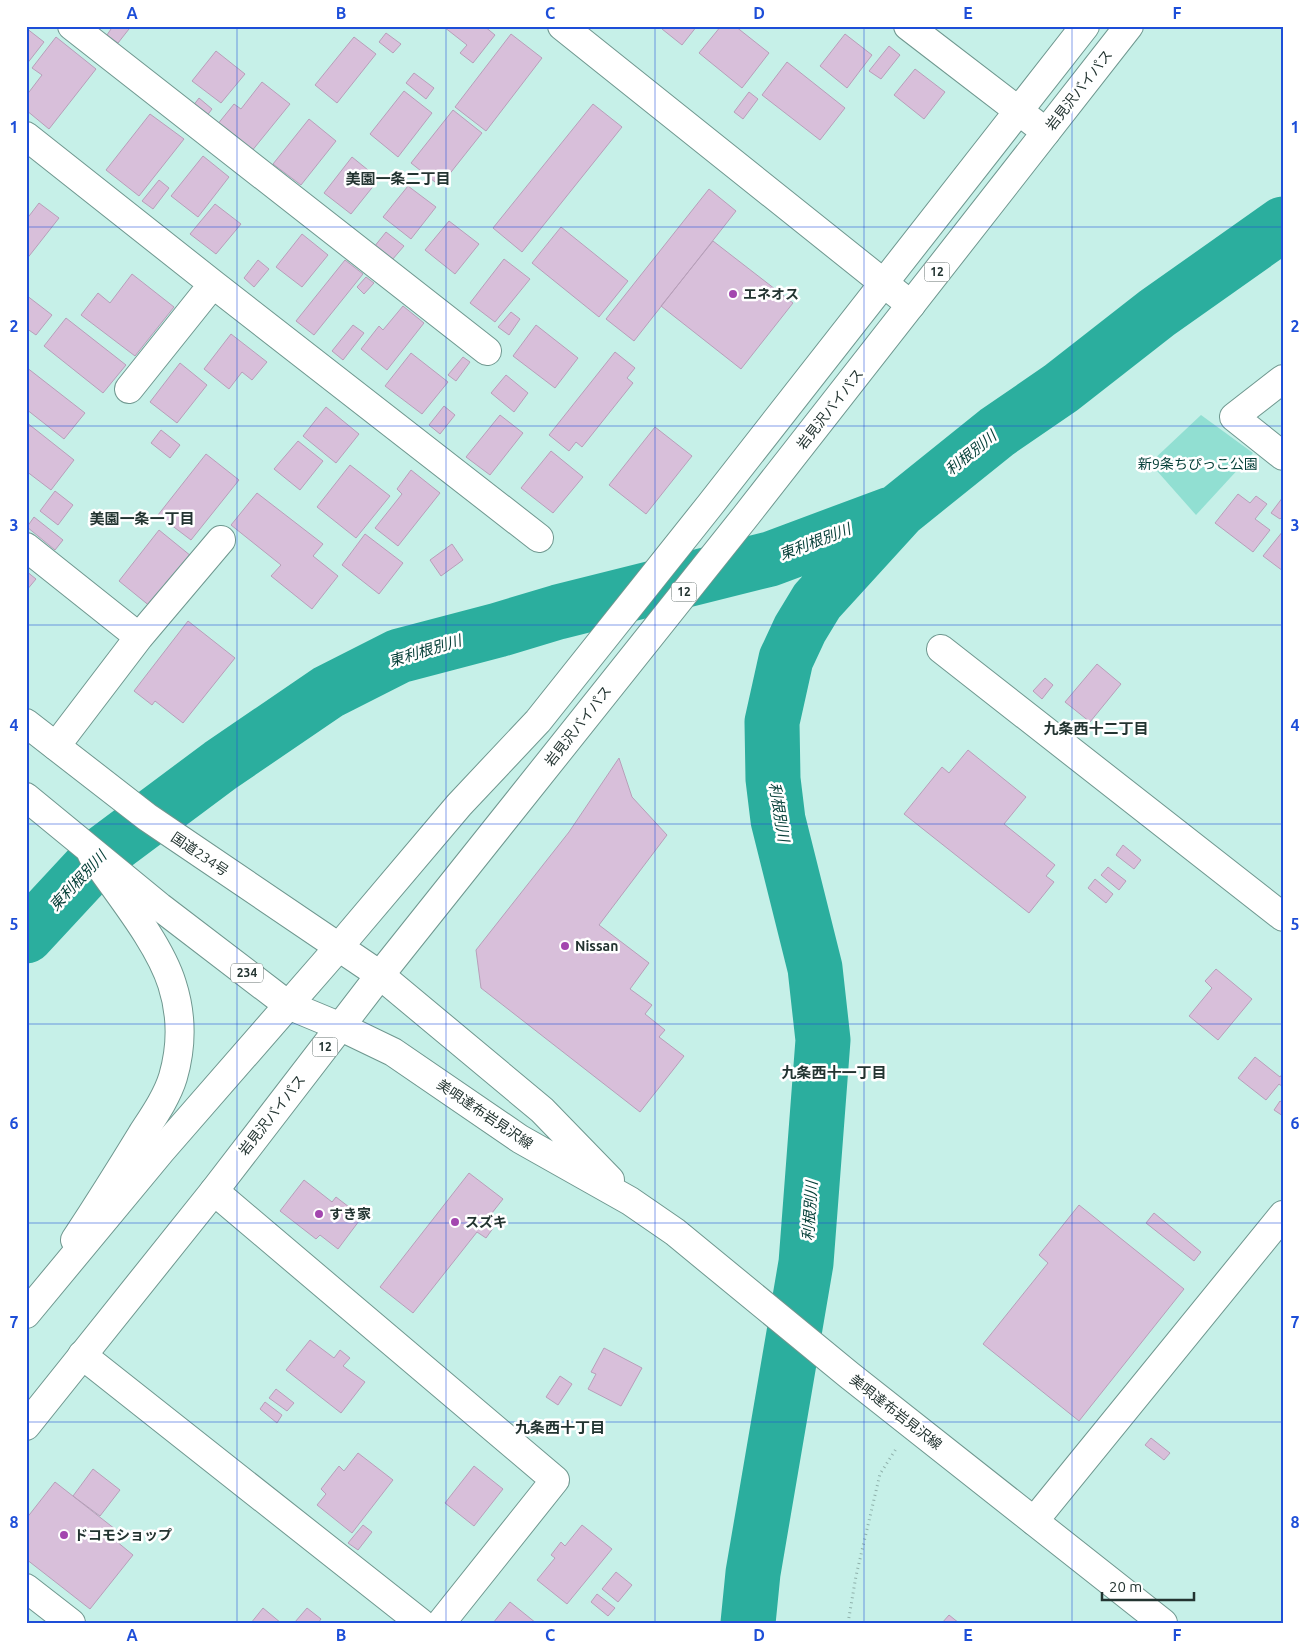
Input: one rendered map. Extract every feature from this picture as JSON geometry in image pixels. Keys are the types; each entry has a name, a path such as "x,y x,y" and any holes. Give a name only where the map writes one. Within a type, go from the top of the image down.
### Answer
{"main road":[{"path":"72,26 487,351"},
{"path":"562,26 912,305"},
{"path":"908,26 1046,132"},
{"name":"12","path":"30,1309 161,1151 338,948 459,805 538,720 710,505 1085,26"},
{"name":"岩見沢バイパス","path":"26,1426 214,1191 380,975 912,305 1130,26"},
{"path":"26,136 539,538"},
{"path":"129,389 213,284"},
{"path":"1283,379 1234,417 1283,456"},
{"path":"56,746 139,637 221,540"},
{"path":"26,546 139,637"},
{"path":"941,649 1283,917"},
{"name":"国道234号","path":"26,723 147,817 380,975"},
{"name":"234","path":"26,797 160,907 288,1005 341,1026"},
{"path":"30,1309 155,1114 172,1079 178,1054 180,1033 178,1007 172,983 150,940 82,842"},
{"name":"美唄達布岩見沢線","path":"380,975 542,1110 630,1201"},
{"name":"美唄達布岩見沢線","path":"341,1026 393,1052 520,1139 630,1201 675,1232 849,1375 1162,1623"},
{"path":"214,1191 555,1480 442,1623"},
{"path":"1034,1521 1279,1227"},
{"path":"82,1355 421,1623"},
{"path":"26,1588 71,1623"}],"path":[{"path":"848,1623 856,1576 880,1474 913,1425"}],"green space":[{"name":"新9条ちぴっこ公園","path":"1201,415 1253,453 1196,515 1150,463"}],"building":[{"path":"113,26 126,26 129,29 118,43 107,35"},
{"path":"445,26 484,26 495,35 473,63 460,53 467,45"},
{"path":"665,26 697,26 682,45 662,29"},
{"path":"721,26 735,26 769,53 742,88 699,53"},
{"path":"26,28 44,42 26,65"},
{"path":"386,33 401,44 393,53 379,42"},
{"path":"511,34 542,58 486,131 455,107"},
{"path":"845,34 872,55 847,88 820,66"},
{"path":"56,37 96,69 49,129 26,110 26,96 42,75 32,68"},
{"path":"354,37 376,54 337,103 315,85"},
{"path":"889,46 900,55 881,79 869,71"},
{"path":"216,51 245,74 221,103 192,81"},
{"path":"787,62 845,108 820,140 762,95"},
{"path":"915,69 945,92 924,119 894,95"},
{"path":"414,73 434,88 426,99 406,83"},
{"path":"262,82 290,104 251,152 217,125 234,104 241,109"},
{"path":"404,91 432,113 398,157 370,134"},
{"path":"749,92 758,99 743,119 734,112"},
{"path":"199,98 212,109 206,117 193,106"},
{"path":"593,104 622,127 522,252 493,228"},
{"path":"453,110 482,133 440,186 411,163"},
{"path":"150,114 184,139 139,196 106,170"},
{"path":"309,119 336,141 301,185 273,164"},
{"path":"203,156 229,177 198,217 171,196"},
{"path":"352,157 379,179 351,214 324,193"},
{"path":"159,180 169,188 153,209 142,201"},
{"path":"408,186 436,207 411,239 383,217"},
{"path":"709,189 736,211 634,341 606,319"},
{"path":"39,203 59,218 26,260 26,220"},
{"path":"215,204 241,224 216,254 190,234"},
{"path":"449,221 479,244 455,274 425,250"},
{"path":"561,227 628,281 599,317 532,263"},
{"path":"386,232 404,246 392,260 374,247"},
{"path":"302,234 328,255 302,287 276,267"},
{"path":"713,241 793,303 741,369 661,306"},
{"path":"504,259 530,279 495,322 470,303"},
{"path":"258,260 269,269 254,287 244,278"},
{"path":"345,260 363,274 314,335 296,321"},
{"path":"132,274 174,307 135,356 81,315 98,293 110,303"},
{"path":"366,277 374,283 364,294 357,287"},
{"path":"26,295 52,315 36,335 26,328"},
{"path":"403,306 424,323 387,370 361,349 379,326 383,330"},
{"path":"511,312 520,319 509,335 498,327"},
{"path":"66,318 126,365 103,393 44,346"},
{"path":"353,325 364,333 343,360 332,351"},
{"path":"536,325 578,358 555,388 513,356"},
{"path":"231,334 267,362 252,380 242,372 229,389 204,369"},
{"path":"615,352 635,368 627,378 633,383 582,447 576,442 569,451 549,435"},
{"path":"411,353 448,382 422,414 385,386"},
{"path":"463,357 470,362 456,381 448,375"},
{"path":"180,363 207,385 177,423 150,402"},
{"path":"26,367 85,413 64,439 26,409"},
{"path":"506,375 528,393 514,412 491,393"},
{"path":"444,406 455,415 440,434 429,425"},
{"path":"326,407 359,434 336,463 303,436"},
{"path":"500,415 523,433 490,475 466,457"},
{"path":"26,422 74,460 51,490 26,471"},
{"path":"655,427 692,456 646,514 609,485"},
{"path":"161,430 180,445 170,458 151,443"},
{"path":"298,441 323,461 300,490 274,469"},
{"path":"551,451 583,477 553,513 521,488"},
{"path":"206,454 239,480 191,540 158,515"},
{"path":"350,465 390,496 356,538 317,507"},
{"path":"411,470 440,493 398,546 375,528 402,494 397,489"},
{"path":"55,491 73,505 58,525 40,511"},
{"path":"257,493 323,544 313,556 338,576 312,609 271,576 281,565 231,525"},
{"path":"1238,494 1250,503 1256,496 1267,504 1255,519 1270,530 1253,552 1215,523"},
{"path":"1283,497 1283,516 1280,519 1271,513"},
{"path":"34,517 63,540 55,550 27,527"},
{"path":"159,530 191,556 151,607 119,581"},
{"path":"1283,531 1283,571 1263,556"},
{"path":"365,534 403,563 379,594 342,565"},
{"path":"452,544 463,560 441,576 430,560"},
{"path":"26,571 36,579 26,591"},
{"path":"188,621 235,658 183,723 155,701 152,705 134,691"},
{"path":"1097,664 1121,684 1090,722 1065,702"},
{"path":"1045,678 1053,685 1042,699 1033,691"},
{"path":"968,750 1026,797 1004,824 1055,865 1046,876 1054,882 1029,913 904,814 942,767 949,773"},
{"path":"619,758 632,797 667,835 599,925 649,963 630,989 652,1005 645,1014 665,1030 659,1037 684,1056 640,1112 481,988 476,950 569,832"},
{"path":"1123,845 1141,860 1134,869 1116,855"},
{"path":"1108,867 1126,881 1119,890 1101,875"},
{"path":"1095,879 1113,894 1106,903 1088,888"},
{"path":"1216,969 1252,999 1218,1040 1189,1016 1212,988 1205,981"},
{"path":"1255,1057 1280,1077 1283,1073 1283,1087 1279,1084 1266,1100 1238,1078"},
{"path":"1280,1101 1283,1103 1283,1116 1274,1110"},
{"path":"469,1173 503,1199 488,1218 496,1224 486,1238 477,1232 413,1313 380,1287"},
{"path":"304,1180 332,1202 336,1197 362,1217 338,1249 320,1235 316,1239 280,1211"},
{"path":"1079,1205 1184,1289 1079,1421 983,1344 1048,1263 1039,1255"},
{"path":"1154,1213 1201,1252 1194,1261 1146,1223"},
{"path":"310,1340 334,1358 340,1350 350,1358 343,1366 365,1382 341,1413 286,1370"},
{"path":"604,1348 642,1368 621,1406 588,1389 596,1374 591,1372"},
{"path":"560,1376 572,1384 558,1405 546,1397"},
{"path":"276,1389 294,1403 287,1411 269,1398"},
{"path":"265,1402 282,1415 277,1423 260,1409"},
{"path":"1151,1438 1170,1453 1164,1460 1145,1445"},
{"path":"358,1453 393,1480 352,1533 317,1505 326,1494 321,1489 339,1466 344,1471"},
{"path":"474,1466 503,1489 474,1526 445,1503"},
{"path":"93,1469 120,1490 100,1516 73,1496"},
{"path":"55,1482 115,1529 110,1536 133,1555 90,1609 26,1559 26,1519"},
{"path":"363,1525 372,1532 358,1550 348,1543"},
{"path":"582,1525 612,1549 567,1604 537,1580 555,1558 551,1555 561,1542 565,1546"},
{"path":"616,1572 632,1585 618,1602 602,1589"},
{"path":"597,1594 615,1608 608,1616 591,1602"},
{"path":"510,1602 536,1623 493,1623"},
{"path":"263,1608 281,1623 251,1623"},
{"path":"307,1608 321,1619 318,1623 295,1622"},
{"path":"949,1615 959,1623 942,1623"}],"waterway":[{"name":"利根別川","path":"748,1623 753,1573 806,1263 823,1040 815,968 778,820 773,779 772,722 786,659 800,629 817,601 900,510 997,432 1061,388 1157,313 1283,224"},
{"name":"東利根別川","path":"26,936 103,853 221,765 328,692 399,656 558,612 770,559 891,514"}],"place":[{"name":"エネオス","path":"733,294"},
{"name":"Nissan","path":"565,946"},
{"name":"すき家","path":"319,1214"},
{"name":"スズキ","path":"455,1222"},
{"name":"ドコモショップ","path":"64,1535"}],"district":[{"name":"美園一条二丁目","path":"398,179"},
{"name":"美園一条一丁目","path":"142,519"},
{"name":"九条西十二丁目","path":"1096,729"},
{"name":"九条西十一丁目","path":"834,1073"},
{"name":"九条西十丁目","path":"560,1428"}]}
